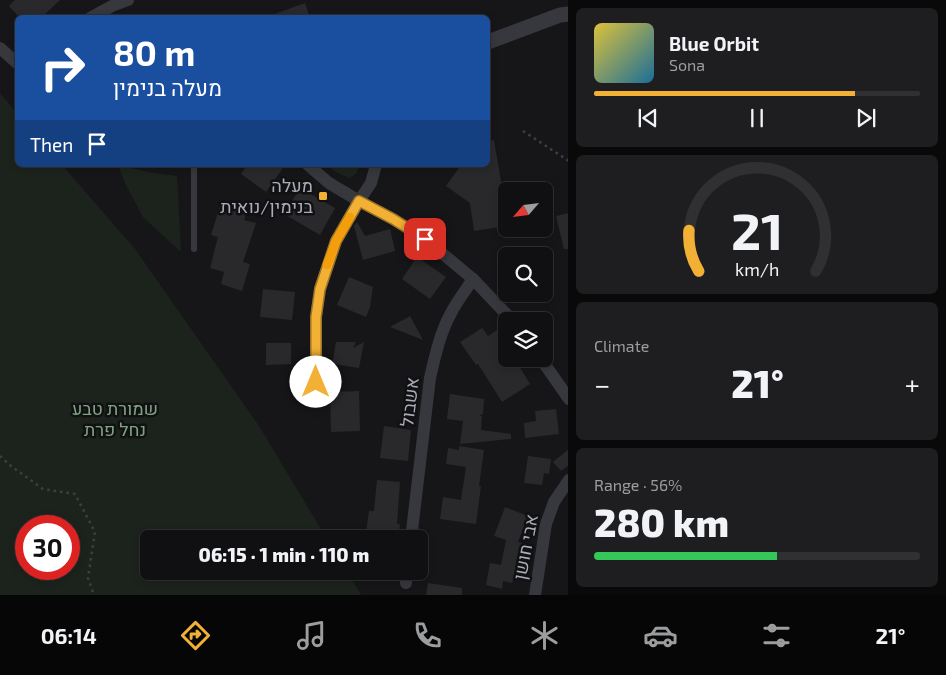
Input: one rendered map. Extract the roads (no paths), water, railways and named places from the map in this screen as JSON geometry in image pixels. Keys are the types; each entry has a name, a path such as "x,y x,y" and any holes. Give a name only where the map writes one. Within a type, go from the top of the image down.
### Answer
{"street":[{"path":"96,15 128,0"},
{"path":"490,41 568,14"},
{"path":"0,48 15,61"},
{"path":"310,167 329,183 425,239 473,279 504,312"},
{"path":"316,382 316,317 320,289 336,241 371,183 375,167"},
{"name":"אשבול","path":"412,530 430,378 444,329 452,312 473,279"},
{"path":"546,367 568,399"},
{"name":"אבי חושן","path":"536,595 546,524 554,502 568,480"}],"lane":[{"path":"194,167 194,250"}],"place":[{"name":"מעלה בנימין/נואית","path":"323,196"}],"park label":[{"name":"שמורת טבע נחל פרת","path":"115,419"}]}
